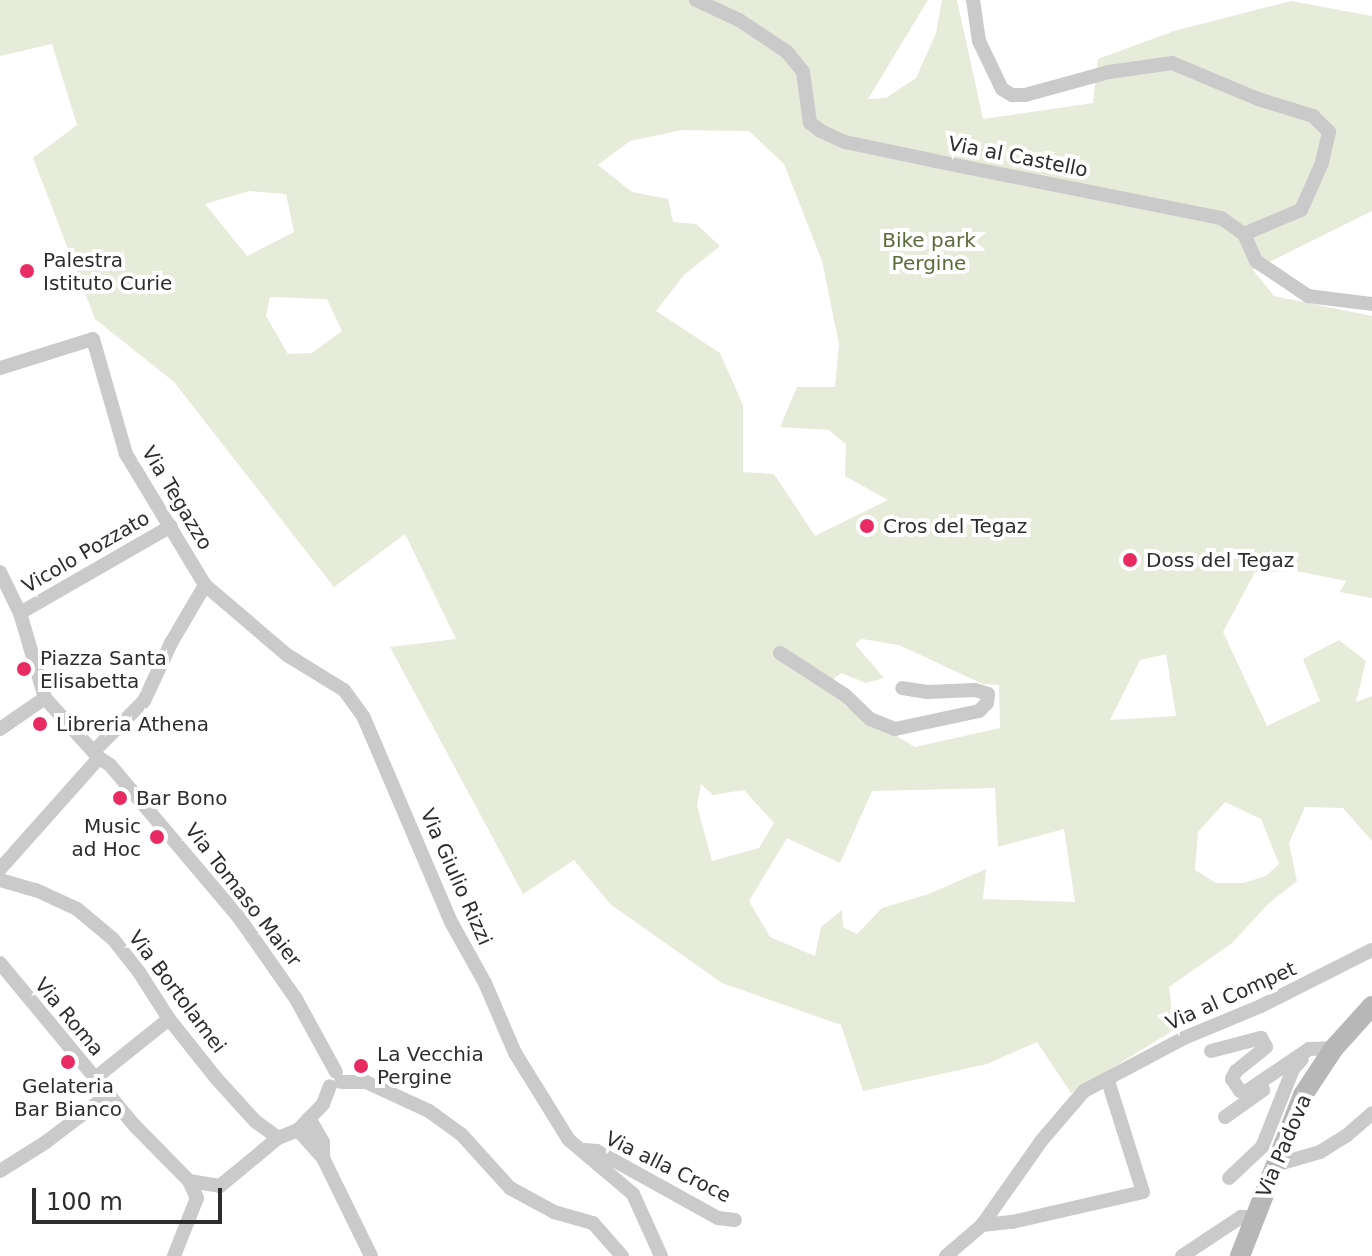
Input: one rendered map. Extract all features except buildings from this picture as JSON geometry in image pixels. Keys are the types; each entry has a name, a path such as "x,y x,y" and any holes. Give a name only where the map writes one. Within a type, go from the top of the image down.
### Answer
{"main road":[{"name":"Via Padova","path":"1240,1256 1303,1095 1334,1048 1372,1006"}],"street":[{"name":"Via al Castello","path":"696,0 739,20 787,52 803,72 810,123 845,142 1221,218 1244,234 1256,261 1308,296 1372,304"},
{"path":"973,0 979,41 1002,89 1012,95 1025,95 1109,72 1172,63 1258,99 1313,116 1329,132 1322,163 1301,210 1244,234"},
{"name":"Via Tegazzo","path":"0,368 93,339 126,454 205,585"},
{"name":"Vicolo Pozzato","path":"20,613 171,526"},
{"path":"0,572 20,613 31,647 35,675 45,698 0,729"},
{"path":"6,864 144,701 171,643 205,585"},
{"name":"Via Giulio Rizzi","path":"205,585 287,655 344,690 364,718 451,922 485,983 515,1053 569,1140 633,1194 661,1256"},
{"path":"780,653 845,695 870,719 895,729 979,711 987,703 988,694 975,690 927,692 902,688"},
{"name":"Via Tomaso Maier","path":"45,698 110,765 240,919 296,999 336,1080"},
{"name":"Via Bortolamei","path":"0,880 77,909 113,939 169,1019 216,1078 255,1121 278,1138"},
{"name":"Via al Compet","path":"946,1256 982,1225 1042,1140 1084,1091 1108,1081 1129,1065 1170,1044 1261,1006 1372,950"},
{"name":"Via Roma","path":"0,963 94,1079 162,1157 189,1181"},
{"path":"94,1079 169,1019"},
{"path":"1211,1051 1251,1037 1261,1038 1266,1047 1236,1071 1232,1079 1240,1091 1247,1091 1309,1049 1334,1048"},
{"path":"1225,1117 1293,1069 1309,1049"},
{"path":"1229,1178 1262,1147 1293,1069"},
{"path":"189,1181 220,1186 278,1138 298,1130 323,1104 336,1080 366,1082 429,1111 461,1134 510,1188 554,1212 593,1223 622,1256"},
{"path":"982,1225 1012,1222 1143,1192 1108,1081"},
{"path":"0,1171 109,1094"},
{"path":"1275,1165 1320,1152 1346,1136 1372,1113"},
{"path":"309,1118 323,1142 323,1158"},
{"path":"298,1130 323,1158 371,1256"},
{"name":"Via alla Croce","path":"583,1150 597,1151 718,1218 735,1220"},
{"path":"175,1252 197,1198 189,1181"},
{"path":"1182,1256 1241,1217 1255,1217"}],"green space":[{"name":"Bike park Pergine","path":"0,0 928,0 868,99 886,98 916,78 936,33 942,0 957,0 983,119 1093,103 1098,59 1174,31 1291,1 1372,16 1372,211 1253,270 1274,296 1372,316 1372,598 1340,592 1346,581 1296,571 1255,572 1223,632 1267,726 1320,701 1303,659 1339,640 1366,661 1356,702 1372,696 1372,841 1343,808 1305,807 1289,843 1297,881 1269,903 1232,943 1169,987 1174,1030 1071,1093 1037,1042 987,1064 863,1091 841,1025 722,983 610,904 574,860 523,894 390,647 456,639 405,534 334,587 174,382 95,319 33,158 77,125 52,44 0,56","holes":["682,130 749,131 784,164 822,261 839,344 835,387 797,387 780,427 829,430 846,444 845,476 888,500 815,536 774,474 743,472 743,405 720,353 656,311 684,275 720,246 696,224 673,222 668,199 632,192 598,165 630,141","249,191 286,194 294,232 247,256 205,204","270,297 327,299 342,331 312,353 288,354 266,316","862,639 899,645 983,684 999,685 1000,728 915,747 845,706 831,681 841,673 866,683 884,678 855,644","1166,654 1176,716 1110,720 1140,660","701,784 713,795 744,790 774,823 759,848 712,861 697,806","995,788 998,847 1064,829 1075,902 983,899 986,869 926,895 882,908 857,934 843,927 842,910 821,927 815,956 770,937 749,901 787,838 840,863 872,791","1225,802 1261,819 1279,864 1266,876 1243,883 1216,883 1195,870 1198,832"]}],"place":[{"name":"Palestra Istituto Curie","path":"27,271"},
{"name":"Cros del Tegaz","path":"867,526"},
{"name":"Doss del Tegaz","path":"1130,560"},
{"name":"Piazza Santa Elisabetta","path":"24,669"},
{"name":"Libreria Athena","path":"40,724"},
{"name":"Bar Bono","path":"120,798"},
{"name":"Music ad Hoc","path":"157,837"},
{"name":"Gelateria Bar Bianco","path":"68,1062"},
{"name":"La Vecchia Pergine","path":"361,1066"}]}
